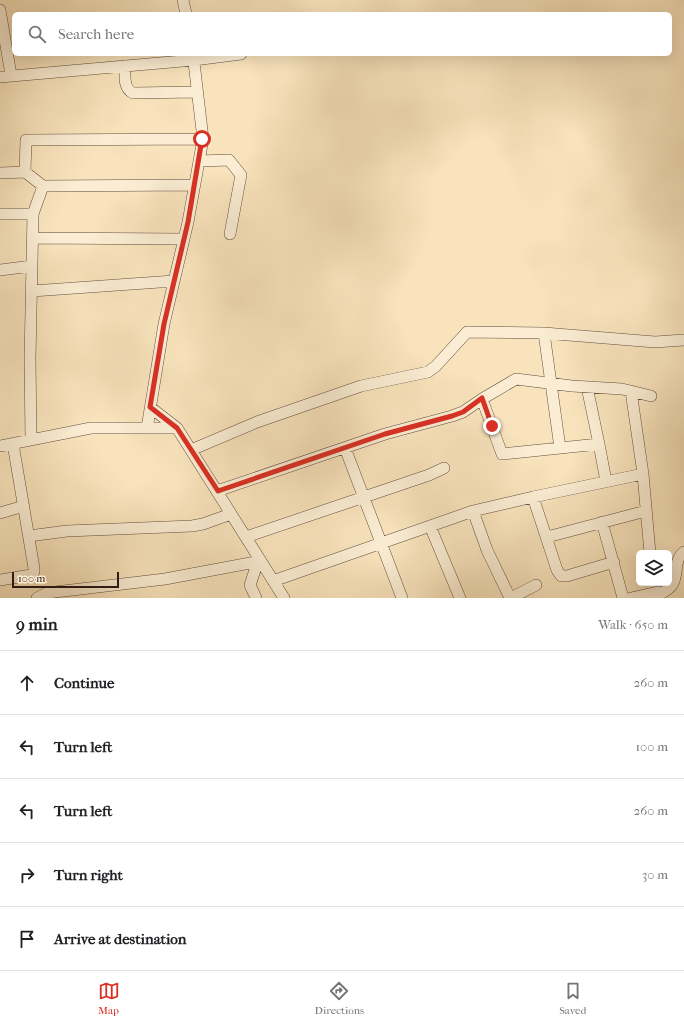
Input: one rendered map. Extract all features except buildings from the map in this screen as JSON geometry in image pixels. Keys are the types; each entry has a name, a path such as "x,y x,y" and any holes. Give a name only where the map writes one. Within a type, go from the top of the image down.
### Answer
{"street":[{"path":"183,0 186,12"},
{"path":"0,10 6,76 125,66 209,56"},
{"path":"147,428 164,324 184,239 202,139 193,57"},
{"path":"125,66 126,86 129,91 133,93 198,92"},
{"path":"25,172 26,140 202,139"},
{"path":"199,161 229,160 241,175 230,234"},
{"path":"0,173 25,172 43,186 195,184"},
{"path":"31,440 33,214 43,186"},
{"path":"0,214 33,214"},
{"path":"33,238 184,239"},
{"path":"0,270 32,266"},
{"path":"32,290 174,281"},
{"path":"191,450 257,422 361,386 432,369 467,332 544,333 655,342 684,340"},
{"path":"544,333 560,448"},
{"path":"218,491 385,434 457,414 516,379 587,387 622,389 651,396"},
{"path":"587,387 606,481"},
{"path":"631,391 643,474 650,550"},
{"path":"482,398 502,454 599,444"},
{"path":"150,407 177,428 218,491 283,598"},
{"path":"0,446 91,428 177,428"},
{"path":"0,580 31,575 34,572 13,444"},
{"path":"344,448 402,598"},
{"path":"246,537 429,475 444,468"},
{"path":"274,581 473,511 643,474"},
{"path":"533,497 557,570 561,576 567,576 614,562"},
{"path":"0,513 24,506"},
{"path":"473,511 487,550 510,598 536,585"},
{"path":"547,537 646,511"},
{"path":"29,536 67,531 192,526 203,524 231,514"},
{"path":"602,522 623,598"},
{"path":"430,526 460,598"},
{"path":"631,598 668,589 673,584 676,563 684,552"},
{"path":"37,598 47,593 165,579 260,561"},
{"path":"256,598 250,585 260,561"}],"route":[{"path":"202,139 188,222 164,324 150,407 177,428 218,491 385,434 452,416 463,412 482,398 492,426"}]}
